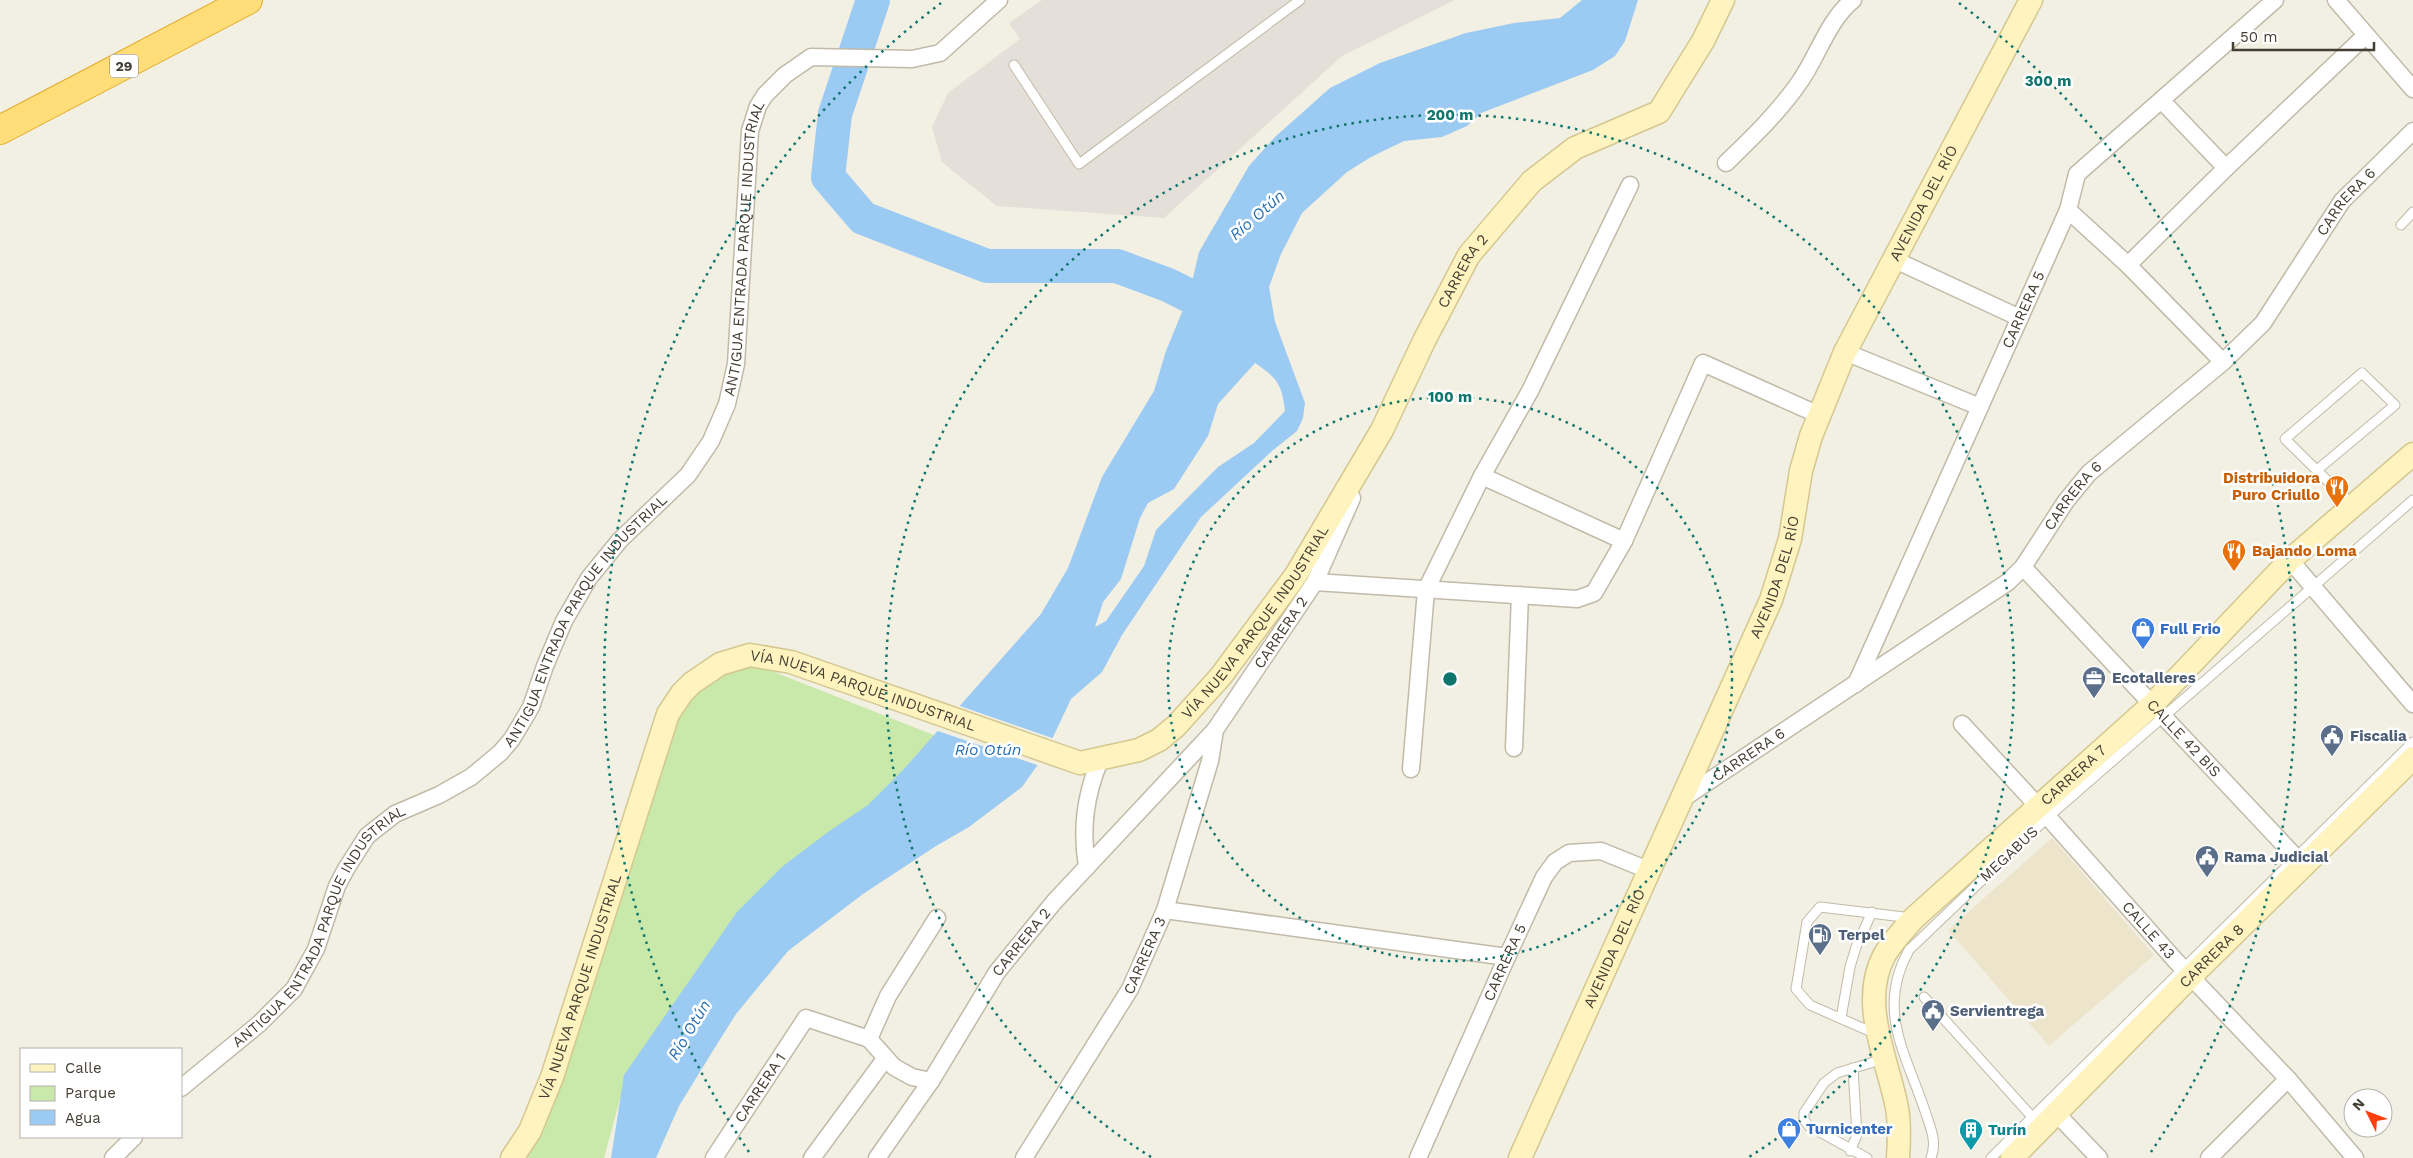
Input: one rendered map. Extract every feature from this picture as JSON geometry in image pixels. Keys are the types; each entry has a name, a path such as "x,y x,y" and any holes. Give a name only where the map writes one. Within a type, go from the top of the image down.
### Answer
{"highway":[{"name":"29","path":"0,130 248,0"}],"main road":[{"name":"CARRERA 2","path":"1382,430 1424,341 1469,255 1532,181 1575,148 1659,112 1702,41 1723,0"},
{"name":"AVENIDA DEL RÍO","path":"1520,1158 1771,600 1790,539 1801,471 1819,415 1845,352 2032,0"},
{"name":"VÍA NUEVA PARQUE INDUSTRIAL","path":"512,1158 530,1131 552,1076 668,714 692,682 720,664 750,655 791,662 1090,762 1139,750 1159,740 1176,726 1214,684 1252,636 1296,575 1382,430"},
{"name":"CARRERA 7","path":"1898,1158 1897,1109 1879,1035 1875,998 1880,966 1892,943 1914,918 2044,813 2158,711 2290,560 2354,507 2413,454"},
{"name":"CARRERA 8","path":"2012,1158 2044,1119 2186,972 2299,862 2413,758"}],"street":[{"name":"ANTIGUA ENTRADA PARQUE INDUSTRIAL","path":"182,1087 259,1024 294,989 316,949 337,886 367,836 395,814 439,795 471,777 500,754 532,707 545,666 564,620 589,578 620,540 688,475 711,441 727,404 736,364 750,131 758,106 765,95 785,75 811,57 912,60 940,53 999,0"},
{"path":"1726,162 1759,132 1801,80 1836,22 1853,0"},
{"name":"CARRERA 5","path":"1856,684 2068,210 2077,174 2275,0"},
{"path":"2336,0 2413,89"},
{"path":"2128,265 2226,168 2366,35"},
{"path":"2162,101 2226,168"},
{"name":"CARRERA 6","path":"1679,801 2008,582 2023,567 2066,501 2089,473 2223,362 2263,323 2342,201 2413,131"},
{"path":"1411,769 1426,590 1482,476 1530,391 1630,185"},
{"path":"2068,210 2128,265 2223,362"},
{"path":"1895,260 2020,318"},
{"path":"1845,352 1980,407"},
{"path":"1314,582 1577,599 1594,593 1624,541 1703,363 1819,415"},
{"name":"CARRERA 2","path":"877,1158 932,1081 997,972 1054,902 1215,730 1314,582 1382,430"},
{"path":"1482,476 1624,541"},
{"path":"2290,560 2413,704"},
{"name":"CALLE 42 BIS","path":"2023,567 2299,862"},
{"path":"1514,748 1520,595"},
{"name":"CALLE 43","path":"1962,724 2186,972 2288,1079 2355,1158"},
{"name":"CARRERA 3","path":"1024,1158 1130,989 1165,910 1210,760 1215,730"},
{"path":"1087,868 1084,821 1090,762"},
{"name":"CARRERA 5","path":"1418,1158 1544,877 1555,862 1569,852 1601,851 1648,870"},
{"path":"1165,910 1507,957"},
{"path":"932,1081 912,1077 894,1067 870,1040 888,996 937,918"},
{"name":"CARRERA 1","path":"714,1158 806,1018 870,1040"},
{"path":"812,1158 885,1058"},
{"path":"2209,1158 2288,1079"},
{"path":"2044,1119 2099,1158"},
{"path":"113,1158 133,1138"}],"lane":[{"path":"1014,65 1079,164 1300,0"},
{"path":"2400,224 2413,212"},
{"path":"2317,470 2395,404 2362,373 2284,439 2354,507"},
{"path":"2158,711 2312,588 2413,500"},
{"path":"2299,862 2413,742"},
{"name":"MEGABUS","path":"1931,1158 1935,1146 1932,1131 1897,1028 1893,993 1896,978 1909,950 2044,813"},
{"path":"1879,1035 1810,1005 1796,989 1806,922 1820,907 1914,918"},
{"path":"1841,1018 1850,967 1856,947 1872,912"},
{"path":"1924,997 2044,1119 1991,1158"},
{"path":"1867,1158 1809,1126 1804,1120 1804,1114 1830,1077 1884,1059"},
{"path":"1850,1150 1857,1135 1853,1068"}],"shaded area":[{"path":"1042,0 1455,0 1342,56 1164,218 997,206 942,162 932,127 948,93 1020,39 1009,23"},
{"path":"2052,838 2154,955 2049,1046 1948,930"}],"green space":[{"path":"720,664 764,668 969,749 620,1099 604,1158 512,1158 668,714"}],"water":[{"name":"Río Otún","path":"1582,0 1638,0 1625,41 1615,56 1593,70 1481,113 1467,126 1442,137 1404,141 1371,157 1347,172 1302,213 1281,254 1269,287 1275,322 1305,403 1303,418 1297,431 1272,451 1201,517 1122,635 1102,672 1071,699 1044,756 1022,787 969,827 936,846 863,894 788,951 736,1014 679,1106 656,1158 611,1158 624,1075 737,912 783,866 868,805 904,769 1041,614 1068,568 1102,477 1154,391 1166,351 1189,295 1199,252 1249,166 1275,137 1330,88 1380,63 1466,33 1514,23 1560,18","holes":["1255,363 1277,382 1282,394 1285,411 1254,443 1218,467 1156,530 1144,566 1106,621 1095,627 1103,602 1121,579 1140,518 1148,503 1174,489 1208,436 1218,404"]}],"pier":[{"path":"957,705 1055,739 1040,766 935,730"}],"waterway":[{"path":"873,0 835,114 828,177 863,218 987,266 1117,266 1168,285 1220,311"}],"place":[{"name":"Distribuidora Puro Criullo","path":"2337,508"},
{"name":"Bajando Loma","path":"2234,572"},
{"name":"Full Frio","path":"2143,650"},
{"name":"Ecotalleres","path":"2094,699"},
{"name":"Fiscalia","path":"2332,757"},
{"name":"Rama Judicial","path":"2207,878"},
{"name":"Terpel","path":"1820,956"},
{"name":"Servientrega","path":"1933,1032"},
{"name":"Turnicenter","path":"1789,1150"},
{"name":"Turín","path":"1971,1151"}]}
